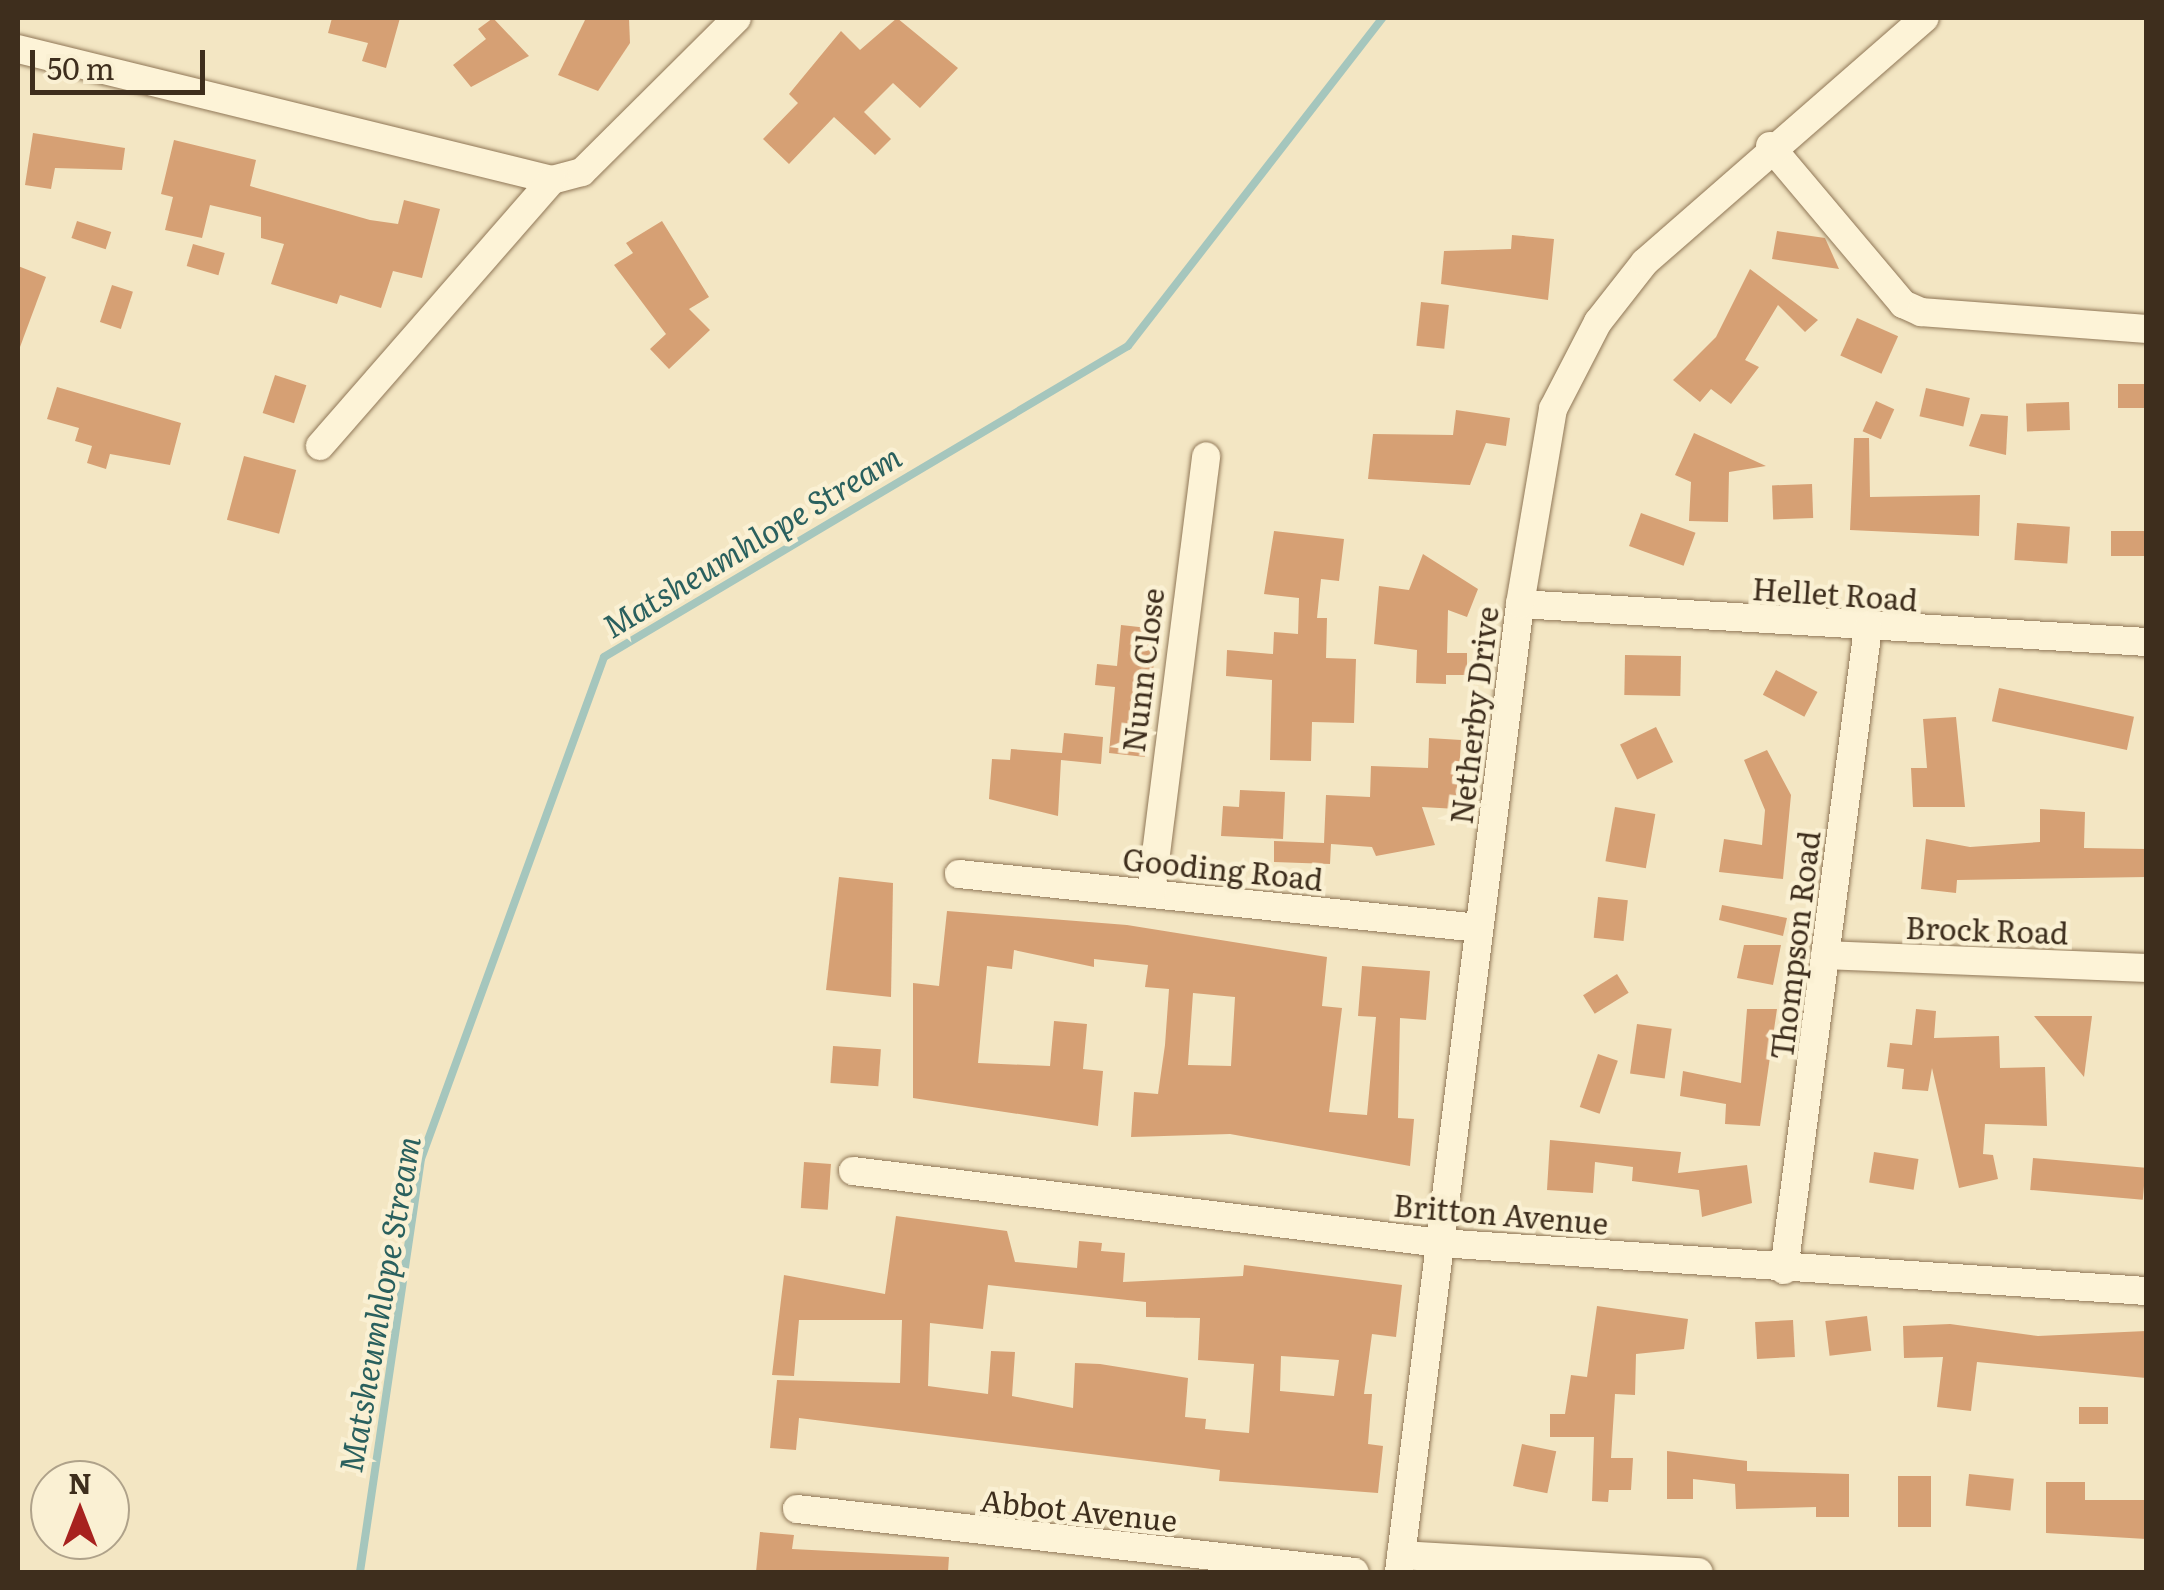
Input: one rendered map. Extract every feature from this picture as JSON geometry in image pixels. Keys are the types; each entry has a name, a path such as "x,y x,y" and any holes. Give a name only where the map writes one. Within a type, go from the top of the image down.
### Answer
{"street":[{"path":"18,48 552,180 582,172 736,18"},
{"name":"Netherby Drive","path":"1400,1564 1520,604 1544,444 1567,374 1645,262 1770,146 1925,18"},
{"path":"1770,146 1912,308 2146,329"},
{"path":"320,446 552,180"},
{"name":"Nunn Close","path":"1151,893 1177,631 1206,456"},
{"name":"Hellet Road","path":"1520,604 2146,642"},
{"name":"Thompson Road","path":"1784,1270 1868,628"},
{"name":"Gooding Road","path":"959,874 1480,928"},
{"name":"Brock Road","path":"1826,955 2146,968"},
{"name":"Britton Avenue","path":"853,1171 1440,1242 1784,1270 2146,1291"},
{"name":"Abbot Avenue","path":"797,1509 1354,1572"},
{"path":"1400,1564 1699,1572"}],"building":[{"path":"332,18 400,18 386,68 362,61 368,43 328,33"},
{"path":"493,18 529,56 471,87 453,65 486,39 478,29"},
{"path":"586,18 629,18 630,43 598,91 558,75"},
{"path":"897,18 958,68 920,108 893,83 864,112 891,139 875,155 834,117 789,164 763,139 798,103 789,94 841,31 860,50"},
{"path":"33,133 125,148 122,170 55,168 51,189 25,185"},
{"path":"174,140 256,160 250,186 370,220 398,224 404,200 440,209 422,278 393,271 381,308 340,295 337,304 271,284 284,244 261,238 261,217 210,205 202,238 165,230 173,197 161,194"},
{"path":"77,221 111,232 106,249 71,238"},
{"path":"662,221 709,297 689,309 710,330 669,369 650,349 666,334 614,265 633,253 626,243"},
{"path":"1777,231 1825,238 1839,269 1772,259"},
{"path":"1512,235 1554,239 1548,300 1441,284 1444,251 1511,249"},
{"path":"193,244 225,253 218,275 187,266"},
{"path":"18,266 46,277 20,347 18,346"},
{"path":"1750,269 1818,320 1805,332 1778,305 1745,360 1759,367 1731,404 1711,389 1700,402 1673,380 1716,337"},
{"path":"112,285 133,292 121,329 100,322"},
{"path":"1421,302 1449,305 1444,349 1416,346"},
{"path":"1857,318 1898,336 1881,374 1840,355"},
{"path":"275,375 306,385 294,423 263,413"},
{"path":"2118,384 2146,384 2146,408 2118,408"},
{"path":"57,387 181,423 170,465 110,454 106,469 87,463 92,446 75,441 79,428 47,419"},
{"path":"1926,388 1970,398 1963,426 1919,416"},
{"path":"1876,401 1894,409 1881,439 1863,431"},
{"path":"2069,402 2070,430 2027,431 2026,404"},
{"path":"1456,410 1510,418 1506,446 1486,443 1470,485 1368,479 1373,434 1453,435"},
{"path":"1981,414 2008,416 2006,455 1969,446"},
{"path":"1694,433 1766,466 1729,472 1728,522 1689,521 1691,482 1675,475"},
{"path":"1854,438 1869,438 1870,497 1980,495 1979,536 1850,530"},
{"path":"244,456 296,470 279,534 227,520"},
{"path":"1812,484 1813,518 1773,519 1772,485"},
{"path":"1641,513 1696,533 1684,566 1629,546"},
{"path":"2017,523 2070,527 2067,564 2014,560"},
{"path":"1274,531 1344,539 1339,581 1321,579 1317,618 1327,618 1326,658 1356,659 1354,723 1312,722 1311,761 1270,760 1272,680 1226,676 1227,650 1273,654 1274,632 1298,634 1299,598 1264,594"},
{"path":"2111,531 2146,531 2146,556 2111,556"},
{"path":"1423,554 1478,589 1467,617 1448,610 1447,653 1467,653 1467,675 1446,675 1446,684 1416,683 1417,650 1374,644 1379,586 1409,590"},
{"path":"1121,625 1157,629 1145,757 1109,753 1115,687 1095,685 1097,664 1117,666"},
{"path":"1625,655 1681,656 1680,696 1624,695"},
{"path":"1776,670 1817,692 1804,717 1763,695"},
{"path":"1999,688 2134,717 2127,750 1992,721"},
{"path":"1956,717 1965,807 1913,807 1911,768 1927,768 1923,719"},
{"path":"1656,727 1673,762 1637,780 1620,745"},
{"path":"1064,733 1103,737 1101,764 1061,760 1058,816 989,799 992,759 1010,760 1011,749 1062,753"},
{"path":"1429,738 1461,740 1457,809 1422,807 1435,845 1376,856 1372,847 1331,844 1330,864 1274,862 1274,841 1324,843 1326,795 1370,797 1371,766 1428,768"},
{"path":"1767,750 1791,795 1783,879 1719,872 1724,839 1762,845 1765,810 1744,760"},
{"path":"1240,790 1285,792 1283,839 1221,836 1223,806 1239,807"},
{"path":"1615,807 1655,814 1646,868 1605,861"},
{"path":"2040,809 2085,812 2084,848 2146,849 2146,877 1957,880 1956,893 1921,889 1926,839 1970,847 2040,842"},
{"path":"839,877 893,883 891,997 826,990"},
{"path":"1598,897 1628,900 1624,941 1594,938"},
{"path":"1722,905 1787,918 1783,936 1719,920"},
{"path":"947,911 1127,925 1327,957 1322,1006 1342,1008 1329,1112 1367,1115 1376,1017 1358,1016 1362,966 1430,971 1426,1020 1400,1018 1398,1118 1414,1119 1410,1166 1230,1134 1131,1137 1134,1092 1158,1094 1165,1045 1169,989 1145,987 1148,965 1094,959 1094,967 1014,950 1012,969 987,966 978,1063 1050,1066 1054,1021 1087,1024 1083,1069 1103,1071 1098,1126 913,1098 913,983 939,986","holes":["1193,993 1235,997 1231,1066 1188,1065"]},
{"path":"1744,945 1781,945 1773,985 1737,978"},
{"path":"1617,974 1629,993 1595,1014 1583,995"},
{"path":"1747,1009 1777,1009 1760,1126 1725,1124 1726,1104 1680,1096 1683,1071 1741,1083"},
{"path":"1916,1009 1936,1011 1934,1038 1999,1036 2000,1068 2045,1067 2047,1126 1985,1124 1983,1154 1993,1155 1998,1179 1959,1188 1932,1068 1928,1091 1902,1089 1904,1069 1887,1067 1890,1043 1912,1045"},
{"path":"2034,1016 2092,1016 2084,1077"},
{"path":"1637,1024 1672,1029 1665,1078 1630,1074"},
{"path":"833,1046 881,1049 878,1086 830,1083"},
{"path":"1598,1054 1618,1061 1600,1114 1580,1107"},
{"path":"1550,1140 1681,1152 1678,1173 1747,1165 1752,1203 1702,1217 1699,1190 1632,1181 1633,1167 1595,1162 1593,1193 1547,1190"},
{"path":"1874,1152 1918,1159 1914,1190 1869,1183"},
{"path":"2033,1158 2146,1168 2143,1200 2030,1190"},
{"path":"804,1162 831,1164 828,1210 801,1208"},
{"path":"896,1216 1007,1231 1015,1262 1077,1268 1079,1241 1102,1243 1101,1251 1125,1253 1123,1282 1243,1276 1244,1265 1402,1285 1396,1337 1372,1334 1364,1394 1372,1394 1368,1444 1383,1446 1378,1493 1219,1481 1220,1470 799,1418 796,1450 770,1448 777,1380 900,1383 902,1320 799,1320 794,1376 772,1375 784,1275 885,1294","holes":["988,1285 1146,1302 1146,1317 1200,1318 1198,1360 1254,1364 1249,1433 1205,1429 1206,1419 1185,1417 1188,1378 1100,1364 1075,1363 1073,1408 1012,1396 1015,1352 991,1351 988,1394 928,1386 930,1323 983,1329","1281,1356 1339,1360 1334,1396 1280,1391"]},
{"path":"1597,1306 1688,1319 1684,1349 1636,1354 1635,1395 1615,1394 1611,1458 1633,1458 1631,1490 1609,1490 1608,1502 1592,1501 1594,1437 1550,1437 1550,1414 1565,1414 1571,1375 1587,1377"},
{"path":"1867,1316 1871,1351 1830,1356 1825,1321"},
{"path":"1793,1320 1795,1357 1757,1359 1755,1322"},
{"path":"1950,1324 2038,1336 2146,1331 2146,1378 1977,1362 1971,1411 1937,1407 1943,1357 1904,1358 1903,1326"},
{"path":"2079,1407 2108,1407 2108,1424 2079,1424"},
{"path":"1522,1444 1556,1451 1547,1493 1513,1486"},
{"path":"1667,1451 1747,1461 1747,1471 1849,1474 1849,1517 1816,1517 1816,1507 1736,1509 1735,1484 1693,1479 1693,1499 1667,1499"},
{"path":"1969,1474 2014,1479 2010,1511 1966,1506"},
{"path":"1898,1476 1931,1476 1931,1527 1898,1527"},
{"path":"2046,1482 2085,1482 2085,1500 2146,1500 2146,1539 2046,1533"},
{"path":"760,1532 794,1535 792,1549 949,1557 948,1572 756,1572"}],"waterway":[{"name":"Matsheumhlope Stream","path":"360,1572 421,1159 604,657 1128,346 1382,18"}]}
